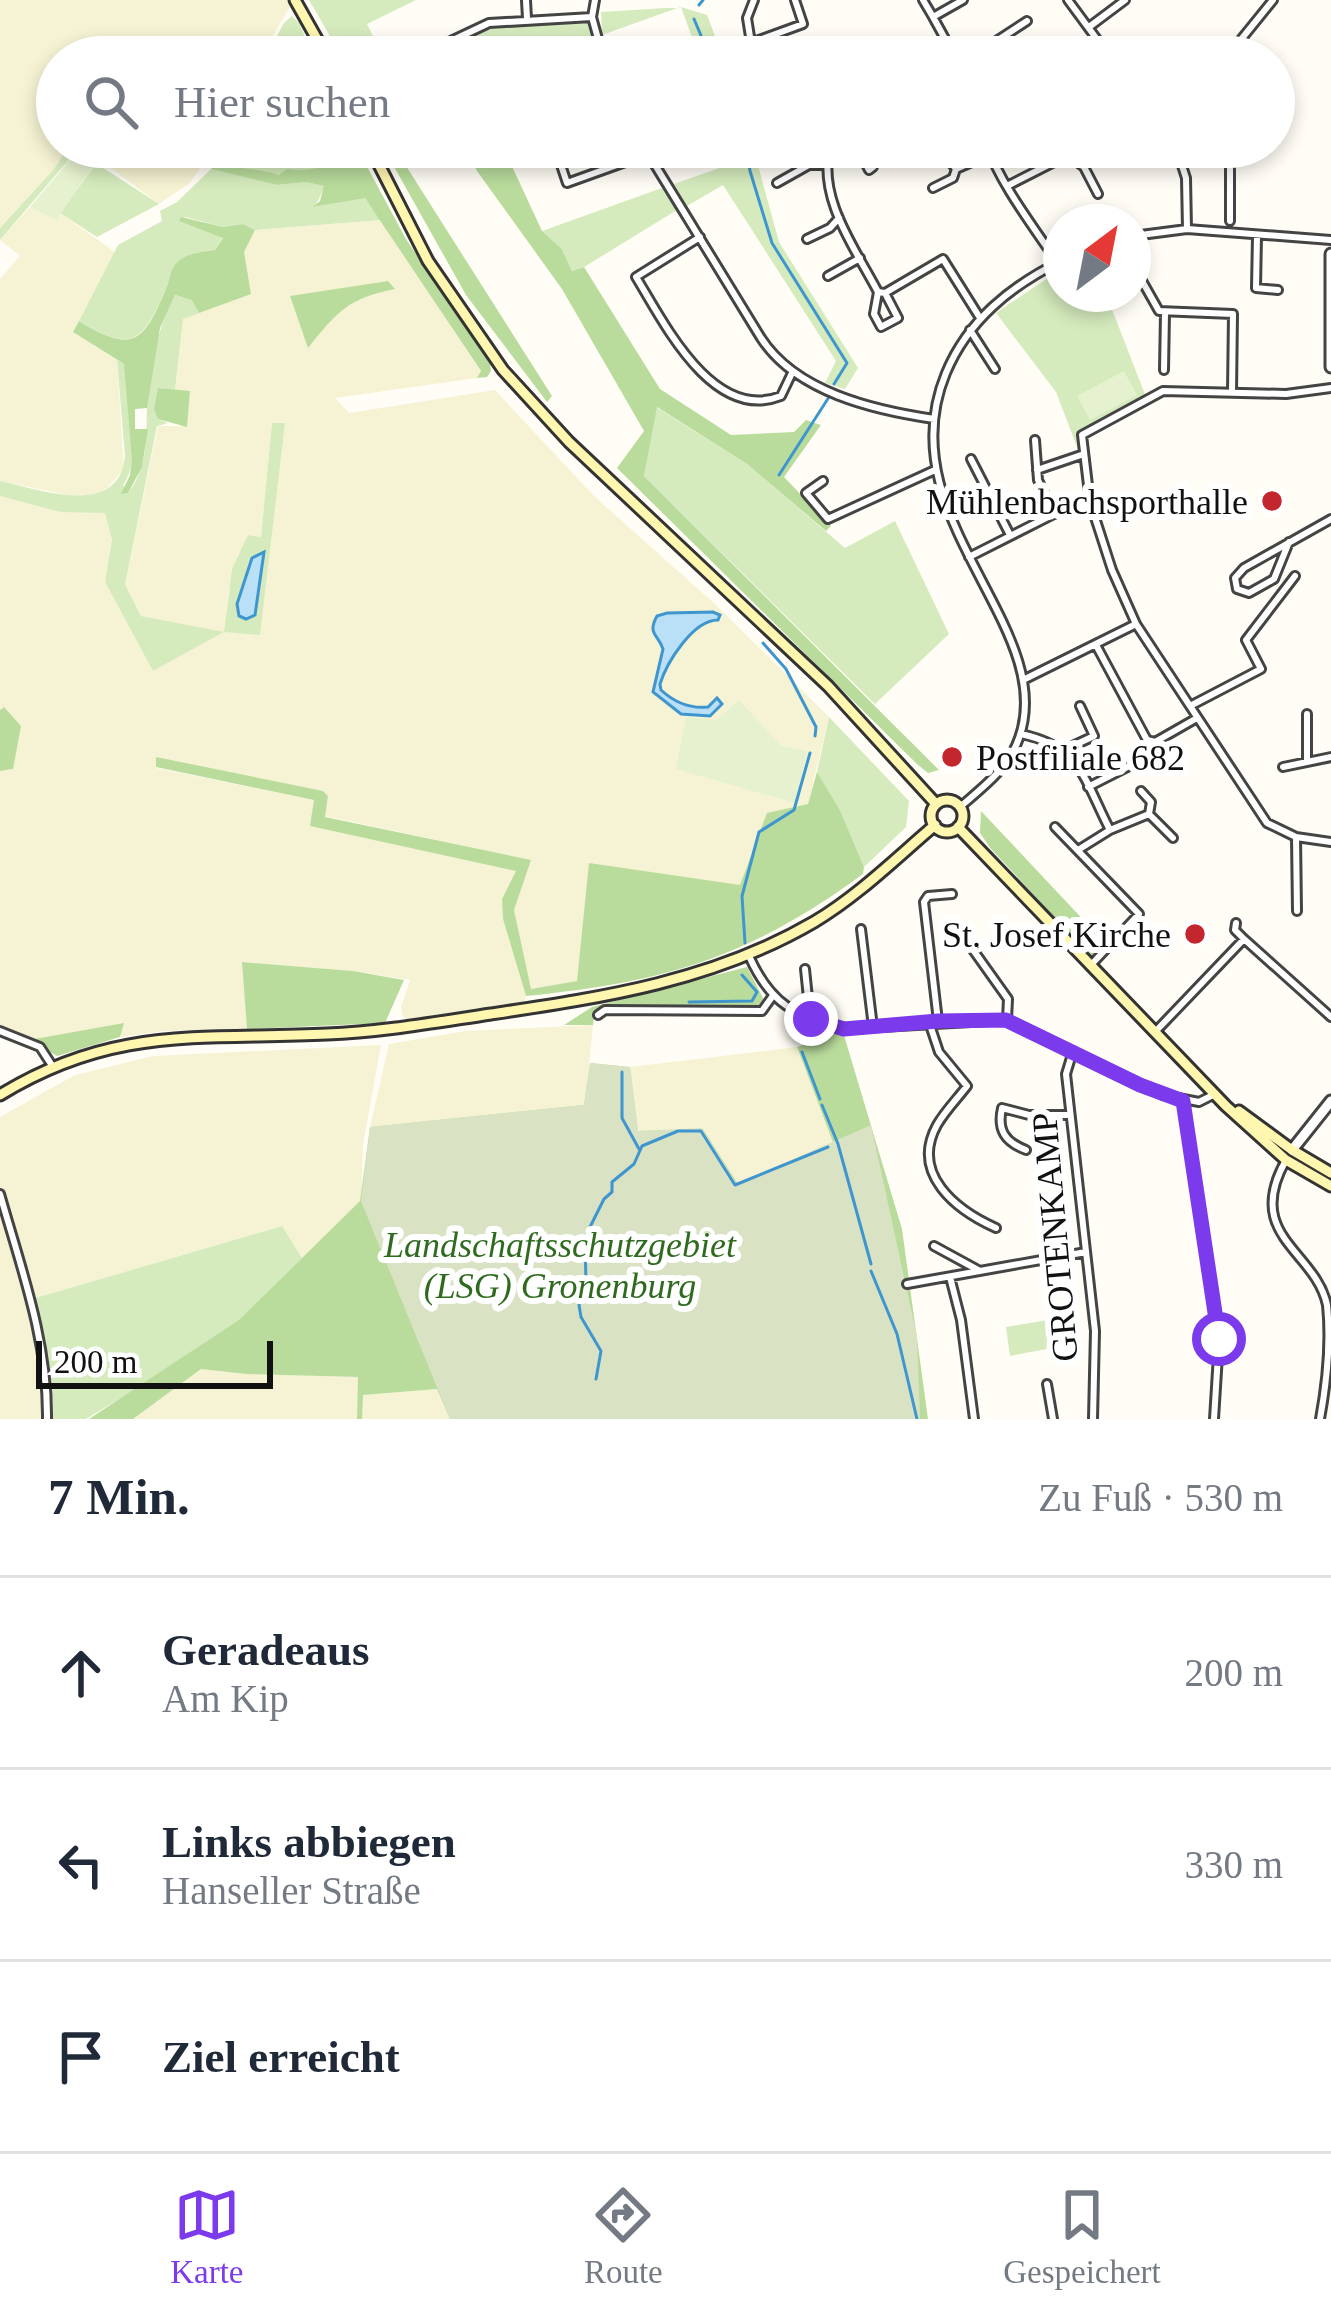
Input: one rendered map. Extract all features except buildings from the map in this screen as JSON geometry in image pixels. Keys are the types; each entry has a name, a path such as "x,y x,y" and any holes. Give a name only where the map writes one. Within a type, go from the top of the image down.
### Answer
{"main road":[{"path":"295,0 315,36"},
{"path":"381,168 428,261 503,370 568,442 828,686 936,804"},
{"path":"947,800 961,807 963,818 958,827 947,831 935,825 936,804 947,800"},
{"path":"0,1095 53,1067 110,1047 152,1039 362,1032 659,986 748,956 840,905 935,825"},
{"path":"958,827 1216,1093 1331,1186"},
{"path":"1289,1155 1331,1173"}],"street":[{"path":"526,0 527,19"},
{"path":"595,0 592,17 597,36"},
{"path":"751,36 747,18 754,0"},
{"path":"771,36 803,24 794,0"},
{"path":"923,0 943,36"},
{"path":"933,17 963,0"},
{"path":"1067,0 1095,36"},
{"path":"1089,27 1125,0"},
{"path":"1244,36 1273,0"},
{"path":"461,36 489,23 592,17"},
{"path":"1004,36 1027,21"},
{"path":"562,168 567,183 604,168"},
{"path":"657,168 770,350 792,373 848,397 934,419"},
{"path":"777,183 804,168"},
{"path":"826,168 828,191 840,217 860,258 882,293 898,318 881,327 874,314 882,293 944,259 980,318"},
{"path":"994,168 1043,237"},
{"path":"1009,185 1038,168"},
{"path":"1085,168 1098,194"},
{"path":"1183,168 1187,229"},
{"path":"1230,168 1230,221"},
{"path":"933,188 953,178 956,169"},
{"path":"807,239 840,217"},
{"path":"1151,234 1187,229 1331,240"},
{"path":"1257,236 1256,288 1278,290"},
{"path":"700,237 636,277 686,359 727,390 749,400 776,399 792,373"},
{"path":"1331,254 1331,367"},
{"path":"828,276 860,258"},
{"path":"961,807 1003,767 1021,734 1023,680 935,470 934,419 943,381 970,330 1013,289 1043,271"},
{"path":"1151,297 1165,313 1233,314 1232,393"},
{"path":"1164,370 1165,313"},
{"path":"970,330 995,369"},
{"path":"1331,388 1286,394 1163,391 1082,435 1090,502 1136,624 1267,823 1296,837 1331,842"},
{"path":"1035,440 1038,480 1054,514"},
{"path":"1037,470 1084,454"},
{"path":"971,459 1010,535"},
{"path":"823,481 806,494 828,520 935,470"},
{"path":"969,557 1054,514 1090,502"},
{"path":"1289,542 1271,583 1249,593 1237,589 1234,582 1240,571 1289,542 1331,519"},
{"path":"1190,706 1261,669 1246,640 1294,575"},
{"path":"1023,680 1136,624"},
{"path":"1096,645 1147,740 1155,742 1197,717"},
{"path":"1064,750 1094,736 1080,706"},
{"path":"1307,714 1307,762"},
{"path":"1021,734 1064,750 1110,830"},
{"path":"1088,787 1153,754 1155,742"},
{"path":"1283,767 1331,757"},
{"path":"1141,791 1151,802 1149,814"},
{"path":"1078,850 1149,814"},
{"path":"1149,814 1173,838"},
{"path":"1054,827 1139,914 1090,966"},
{"path":"1296,837 1297,911"},
{"path":"952,894 928,896 924,902 939,1052 967,1086 935,1127 929,1151 932,1174 944,1195 996,1228"},
{"path":"1236,922 1235,930 1331,1017"},
{"path":"861,929 873,1028"},
{"path":"1154,1032 1244,939"},
{"path":"970,947 1009,998 1006,1020"},
{"path":"748,956 772,997 800,1014 844,1029 1006,1020 1183,1101 1199,1102 1216,1093"},
{"path":"800,1014 808,998 805,969"},
{"path":"598,1015 605,1010 762,1011 772,997"},
{"path":"0,1031 40,1047 53,1067"},
{"name":"GROTENKAMP","path":"1072,1051 1066,1074 1068,1115 1095,1331 1093,1419"},
{"path":"1183,1101 1219,1339 1214,1419"},
{"path":"1319,1419 1330,1378 1328,1313 1323,1293 1282,1235 1275,1214 1275,1183 1289,1155 1331,1101"},
{"path":"1026,1150 1002,1133 998,1122 1002,1108 1068,1115"},
{"path":"0,1194 40,1339 47,1419"},
{"path":"934,1246 979,1271"},
{"path":"907,1284 1088,1251"},
{"path":"950,1276 962,1320 974,1419"},
{"path":"1047,1384 1053,1419"}],"shaded area":[{"path":"0,0 287,0 290,7 273,36 36,36 36,168 55,168 0,228"},
{"path":"111,168 200,168 190,183 159,204"},
{"path":"30,207 56,220 60,213 115,252 73,332 117,360 124,469 102,494 77,497 0,481 0,279 20,256 0,240"},
{"path":"381,220 481,372 477,378 335,398 349,413 495,390 595,497 715,604 829,717 808,804 767,814 740,885 577,982 530,989 514,910 530,860 325,816 328,796 156,757 156,768 315,800 311,826 517,871 502,899 503,919 526,996 523,1003 409,1020 401,1007 410,980 243,962 247,1029 120,1037 122,1025 26,1042 0,1032 0,771 13,769 3,707 0,710 0,496 60,512 105,512 112,540 105,582 153,671 222,633 141,616 125,584 158,426 186,426 190,392 175,390 183,319 244,251 255,230","holes":["393,289 365,294 334,315 291,296","284,423 260,634 225,632 228,593 248,535 261,537 272,424"]},
{"path":"593,1025 585,1105 370,1127 389,1044 466,1031"},
{"path":"381,1045 363,1145 361,1201 302,1258 281,1226 32,1299 0,1186 0,1117 75,1075 153,1056"},
{"path":"797,1047 834,1145 737,1184 638,1131 630,1067"},
{"path":"0,1207 39,1340 46,1419 0,1419"},
{"path":"201,1369 358,1377 357,1419 133,1419"},
{"path":"438,1389 450,1419 362,1419 362,1395"}],"green space":[{"path":"309,0 416,0 367,24 373,36 330,36"},
{"path":"680,7 602,35 601,12"},
{"path":"681,7 707,15 715,36 691,36"},
{"path":"292,16 305,36 277,36"},
{"path":"581,20 588,23 591,36 475,35 498,26"},
{"path":"62,168 0,240 0,228 54,169"},
{"path":"63,168 92,168 56,220 30,207"},
{"path":"93,168 103,168 159,204 97,237 60,213"},
{"path":"242,168 318,168 305,173 296,170 279,175"},
{"path":"245,168 279,175 287,169 368,168 406,239 490,364 487,377 477,378 481,371 365,198 313,207 324,186 306,182 277,185 211,169"},
{"path":"395,168 407,168 552,396 547,402 466,295"},
{"path":"513,168 542,231 562,249 572,271 584,267 660,389 731,435 794,432 806,420 821,425 784,477 831,526 826,531 747,464 657,407 644,476 939,770 928,773 918,765 617,468 644,431 562,289 477,171"},
{"path":"719,168 759,168 779,242 858,368 845,389 825,383 836,361 723,185 687,206 674,184"},
{"path":"211,169 277,185 306,182 325,186 315,207 364,197 381,220 255,230 243,224 223,227 185,217 180,221 223,237 215,250 191,254 177,265 143,330 135,337 113,338 79,321 118,245 162,221 160,211 177,202"},
{"path":"662,188 677,210 584,267 572,271 562,249 542,231"},
{"path":"181,217 223,227 243,224 255,230 244,252 251,294 199,313 192,300 175,295 160,328 147,408 135,409 135,429 148,429 142,467 128,493 121,494 132,459 124,364 73,332 79,321 125,340 144,331 177,263 192,254 215,250 223,238 179,221"},
{"path":"388,281 395,289 345,308 308,348 290,296"},
{"path":"1043,281 1043,312 1113,312 1146,397 1083,432 1087,449 1079,452 1056,392 996,313"},
{"path":"175,295 193,300 199,313 183,319 175,390 159,388 158,419 168,423 157,426 125,584 141,616 224,632 153,671 105,582 112,540 105,513 60,512 0,496 0,481 75,496 108,488 120,476 125,456 117,360 127,374 132,431 132,460 123,485 128,493 143,463 152,365"},
{"path":"1124,371 1137,395 1090,420 1077,396"},
{"path":"158,388 190,391 187,427 158,419 154,409"},
{"path":"656,407 747,464 845,548 895,521 949,634 875,704 644,476"},
{"path":"272,423 285,423 260,635 224,632 232,569 248,535 261,537"},
{"path":"739,700 781,746 807,751 795,803 676,769 686,717 716,720"},
{"path":"4,707 21,726 13,769 0,771 0,710"},
{"path":"829,717 909,801 906,827 864,867 840,810 817,772"},
{"path":"156,757 323,791 328,796 325,817 531,860 514,910 531,989 577,981 589,863 740,885 767,813 808,804 817,772 840,810 863,874 782,927 704,961 622,983 526,996 503,919 502,899 516,871 310,826 314,800 156,767"},
{"path":"981,811 1107,945 1093,958 991,849 980,833"},
{"path":"242,962 404,980 385,1023 247,1029"},
{"path":"747,967 764,1000 759,1005 595,1009 593,1025 564,1025 592,1007"},
{"path":"124,1023 120,1037 57,1056 29,1040"},
{"name":"Landschaftsschutzgebiet (LSG) Gronenburg","path":"816,1029 843,1032 902,1229 928,1419 450,1419 437,1389 363,1395 362,1419 357,1419 358,1377 201,1369 133,1419 89,1419 239,1320 360,1201 370,1127 584,1105 590,1063 630,1067 638,1131 703,1129 738,1184 834,1145 797,1047 814,1041"},
{"name":"Landschaftsschutzgebiet (LSG) Gronenburg","path":"590,1063 630,1067 638,1131 702,1128 737,1184 871,1125 917,1337 920,1419 450,1419 361,1201 370,1127 584,1105"},
{"path":"282,1226 302,1258 239,1321 86,1419 47,1419 43,1340 32,1299"},
{"path":"1055,1319 1052,1348 1010,1356 1006,1327"}],"water":[{"path":"264,552 255,615 246,619 239,616 237,604 252,558"},
{"path":"720,615 682,644 660,684 666,694 688,706 708,707 717,698 722,704 710,716 681,714 653,692 663,649 653,627 657,616"}],"waterway":[{"path":"699,5 703,0"},
{"path":"694,19 701,36"},
{"path":"750,168 772,243 847,363 834,384"},
{"path":"779,475 829,397"},
{"path":"763,643 786,669 816,727 815,736"},
{"path":"745,943 742,896 759,832 794,810 810,753"},
{"path":"689,1002 752,1001 757,992 742,975"},
{"path":"802,1052 820,1099"},
{"path":"622,1072 622,1118 639,1149"},
{"path":"822,1105 838,1144 871,1264"},
{"path":"596,1379 601,1351 579,1305 586,1285 585,1237 612,1192 612,1182 634,1164 642,1146 678,1131 701,1131 735,1185 828,1147"},
{"path":"871,1271 897,1334 917,1419"}],"place":[{"name":"Mühlenbachsporthalle","path":"1272,501"},
{"name":"Postfiliale 682","path":"952,757"},
{"name":"St. Josef Kirche","path":"1195,934"}],"route":[{"path":"811,1019 844,1029 1006,1020 1183,1101 1219,1339"}]}
